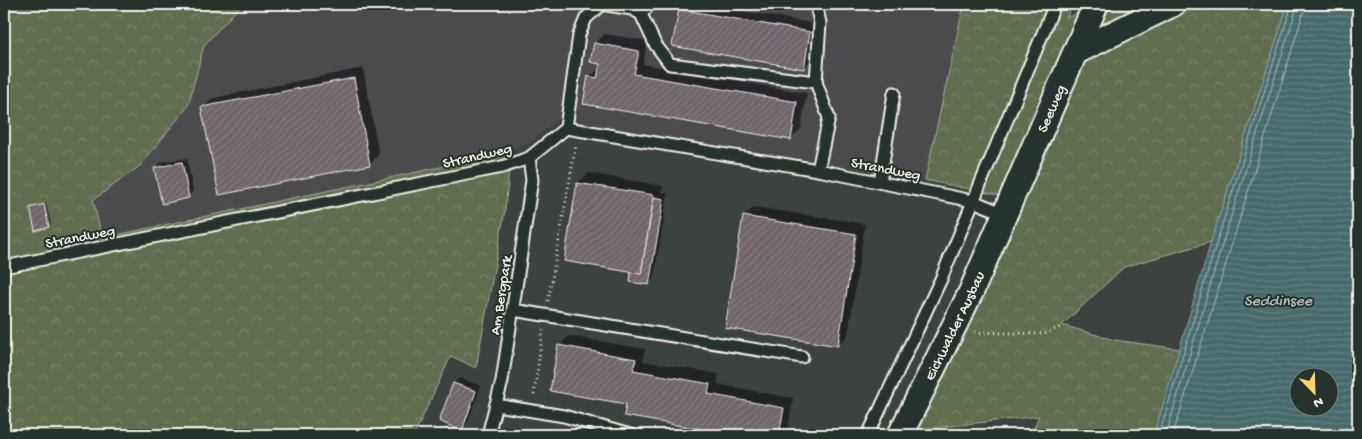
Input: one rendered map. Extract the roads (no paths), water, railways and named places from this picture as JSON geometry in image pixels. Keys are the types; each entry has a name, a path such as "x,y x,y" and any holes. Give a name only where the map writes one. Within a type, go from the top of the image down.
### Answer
{"street":[{"name":"Seeweg","path":"1005,214 1096,4"},
{"path":"1076,52 1173,4"},
{"name":"Eichwalder Ausbau","path":"900,435 952,331 1005,214"}],"lane":[{"path":"566,128 579,35 586,18 602,4 632,9 641,14 654,44 670,64 816,82"},
{"path":"641,14 650,4"},
{"path":"816,4 820,23 816,82 829,118 818,170"},
{"path":"868,435 941,279 1055,4"},
{"path":"880,182 894,93"},
{"name":"Strandweg","path":"4,267 502,167 528,158 566,128 579,128 880,182 973,201 1005,214"},
{"name":"Am Bergpark","path":"488,435 496,405 513,310 532,180 528,158"},
{"path":"513,310 802,357"},
{"path":"496,405 564,416 630,435"}],"water":[{"name":"Seddinsee","path":"1288,4 1358,4 1358,435 1154,435 1211,242"}]}
